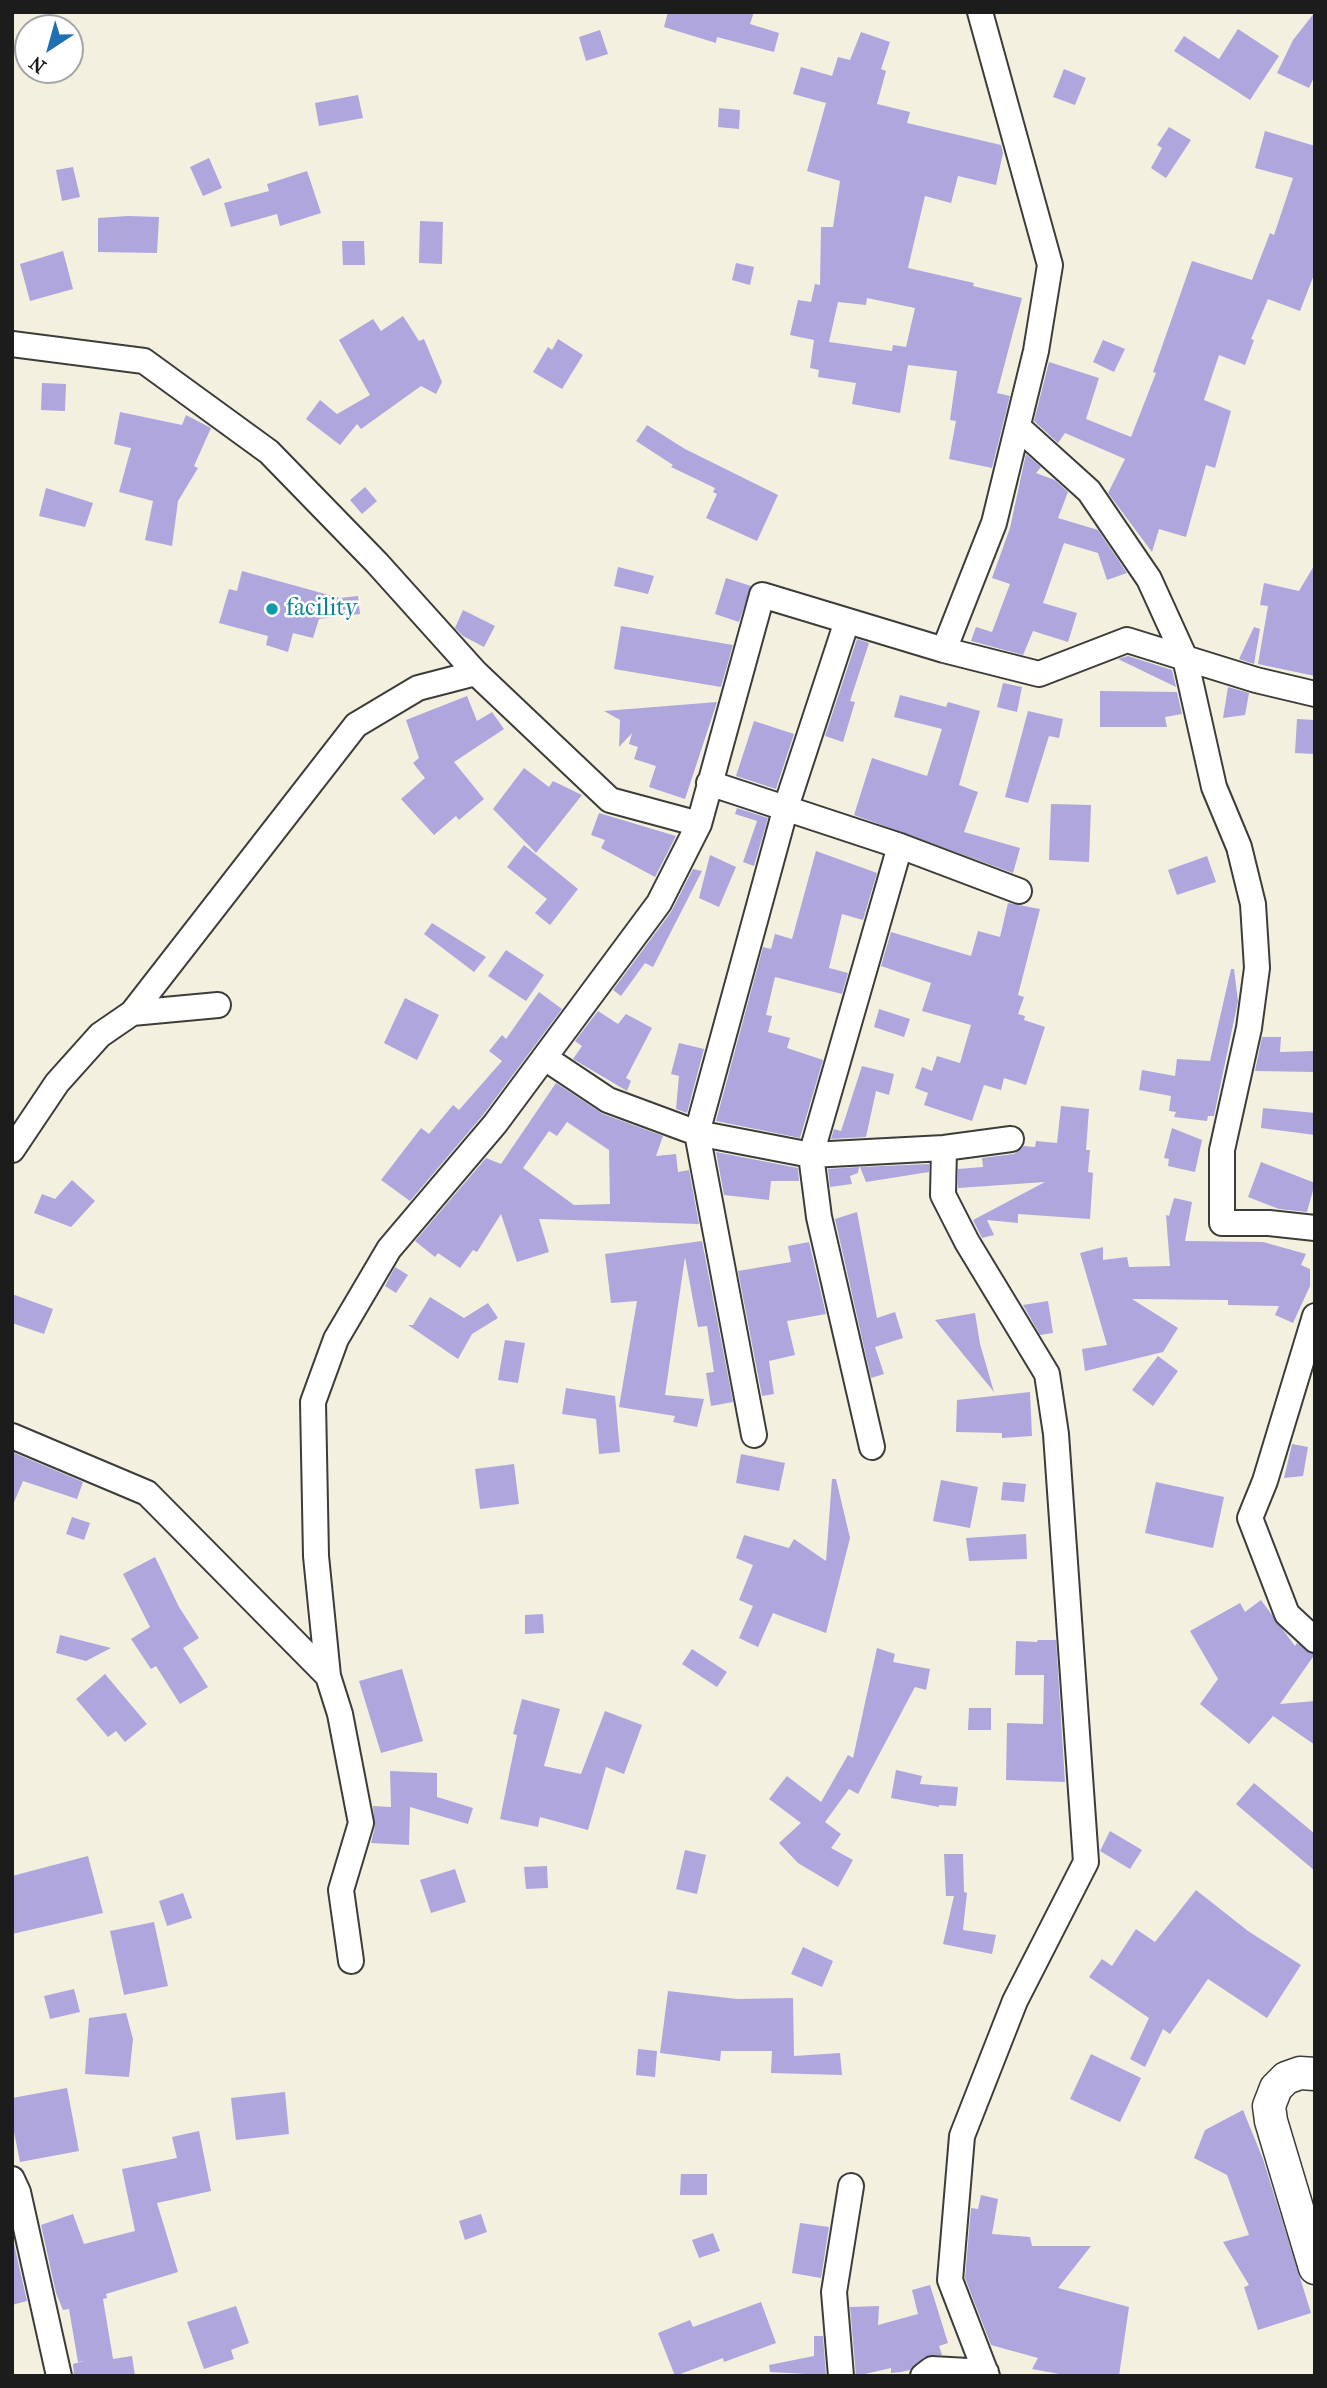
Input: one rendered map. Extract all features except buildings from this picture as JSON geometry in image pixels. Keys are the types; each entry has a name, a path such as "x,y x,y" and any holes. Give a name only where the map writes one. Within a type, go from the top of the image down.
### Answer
{"street":[{"path":"944,650 994,523 1036,351 1050,265 980,12"},
{"path":"12,344 144,361 269,452 377,563 476,673 610,800 699,824"},
{"path":"1018,427 1089,491 1149,579 1185,658 1214,788 1238,847 1253,904 1257,968 1249,1028 1222,1150 1222,1223 1269,1223 1315,1228"},
{"path":"351,1961 341,1891 360,1823 340,1714 328,1676 316,1556 313,1402 336,1339 390,1249 495,1124 659,903 699,824 762,595 944,650 1040,674 1127,640 1255,680 1315,694"},
{"path":"754,1435 697,1133 786,807 847,621"},
{"path":"12,1150 57,1083 100,1035 132,1013 356,724 418,688 476,673"},
{"path":"709,783 900,846 1019,891"},
{"path":"872,1447 819,1217 811,1155 900,846"},
{"path":"132,1013 218,1005"},
{"path":"545,1058 608,1100 697,1133 811,1155 944,1148 1011,1139"},
{"path":"923,2376 932,2369 987,2374 950,2280 962,2136 1015,2001 1086,1862 1056,1434 1046,1374 967,1242 943,1195 944,1148"},
{"path":"1315,1316 1250,1518 1287,1614 1315,1640"},
{"path":"12,1436 147,1493 328,1676"},
{"path":"1315,2074 1300,2073 1286,2078 1276,2088 1269,2106 1271,2121 1315,2268"},
{"path":"12,2179 18,2192 59,2376"},
{"path":"841,2376 834,2292 851,2186"}],"place":[{"name":"facility","path":"272,609"}]}
